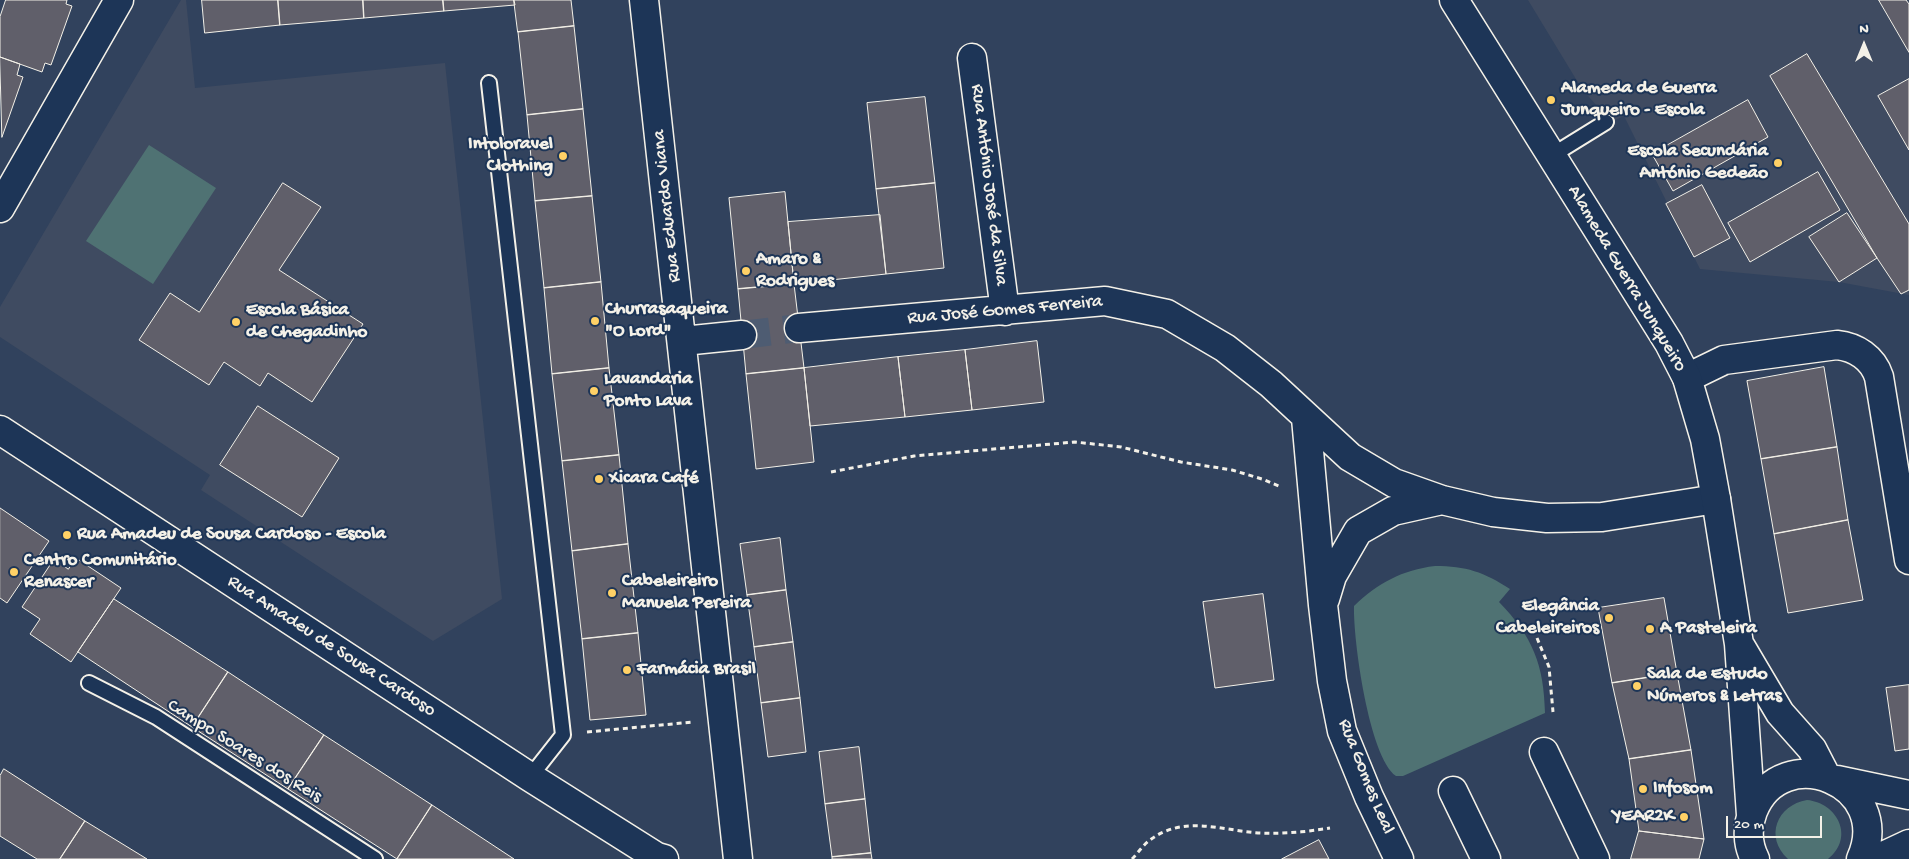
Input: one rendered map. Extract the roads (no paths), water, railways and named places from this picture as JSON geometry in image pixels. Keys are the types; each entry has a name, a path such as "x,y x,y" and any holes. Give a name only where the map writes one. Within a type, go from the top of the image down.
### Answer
{"street":[{"path":"0,208 118,0"},
{"name":"Rua Eduardo Viana","path":"644,0 683,341 738,859"},
{"name":"Alameda Guerra Junqueiro","path":"1454,0 1668,343 1687,378 1705,439 1739,644 1751,815 1748,835 1754,858"},
{"name":"Rua António José da Silva","path":"972,58 1005,311"},
{"name":"Rua José Gomes Ferreira","path":"799,328 1105,301 1167,314 1225,348 1271,384 1350,457 1394,484 1442,500 1493,512 1547,518 1602,517 1716,499"},
{"path":"683,341 742,335"},
{"path":"1687,378 1724,360 1837,345 1845,346 1865,356 1876,369 1879,377 1909,560"},
{"name":"Rua Gomes Leal","path":"1306,418 1323,605 1332,681 1342,731 1369,796 1399,859"},
{"name":"Rua Amadeu de Sousa Cardoso","path":"0,430 530,777 657,857 664,859"},
{"name":"Rua Gomes Leal","path":"1323,605 1332,576 1358,531 1393,511 1442,500"},
{"name":"Alameda Guerra Junqueiro","path":"1739,644 1780,713 1812,748 1831,778"},
{"path":"1544,752 1595,859"},
{"path":"1751,815 1761,796 1776,783 1795,775 1831,778 1909,796"},
{"path":"1831,778 1852,793 1863,810 1867,835 1861,859"},
{"path":"1453,791 1486,859"},
{"path":"1877,859 1909,844"}],"lane":[{"path":"489,83 564,735 530,777"},
{"path":"1552,156 1606,122"},
{"name":"Campo Soares dos Reis","path":"89,684 156,717 375,859"}],"tunnel":[{"path":"742,335 799,328"}],"place":[{"name":"Alameda de Guerra Junqueiro - Escola","path":"1551,100"},
{"name":"Intoloravel Clothing","path":"563,156"},
{"name":"Escola Secundária António Gedeão","path":"1778,163"},
{"name":"Amaro & Rodrigues","path":"746,271"},
{"name":"Churrasaqueira \"O Lord\"","path":"595,321"},
{"name":"Escola Básica de Chegadinho","path":"236,322"},
{"name":"Lavandaria Ponto Lava","path":"594,391"},
{"name":"Xicara Café","path":"599,479"},
{"name":"Rua Amadeu de Sousa Cardoso - Escola","path":"67,535"},
{"name":"Centro Comunitário Renascer","path":"14,572"},
{"name":"Cabeleireiro Manuela Pereira","path":"612,593"},
{"name":"Elegância Cabeleireiros","path":"1609,618"},
{"name":"A Pasteleira","path":"1650,629"},
{"name":"Farmácia Brasil","path":"627,670"},
{"name":"Sala de Estudo Números & Letras","path":"1637,686"},
{"name":"Infosom","path":"1643,789"},
{"name":"YEAR2K","path":"1684,817"}]}
